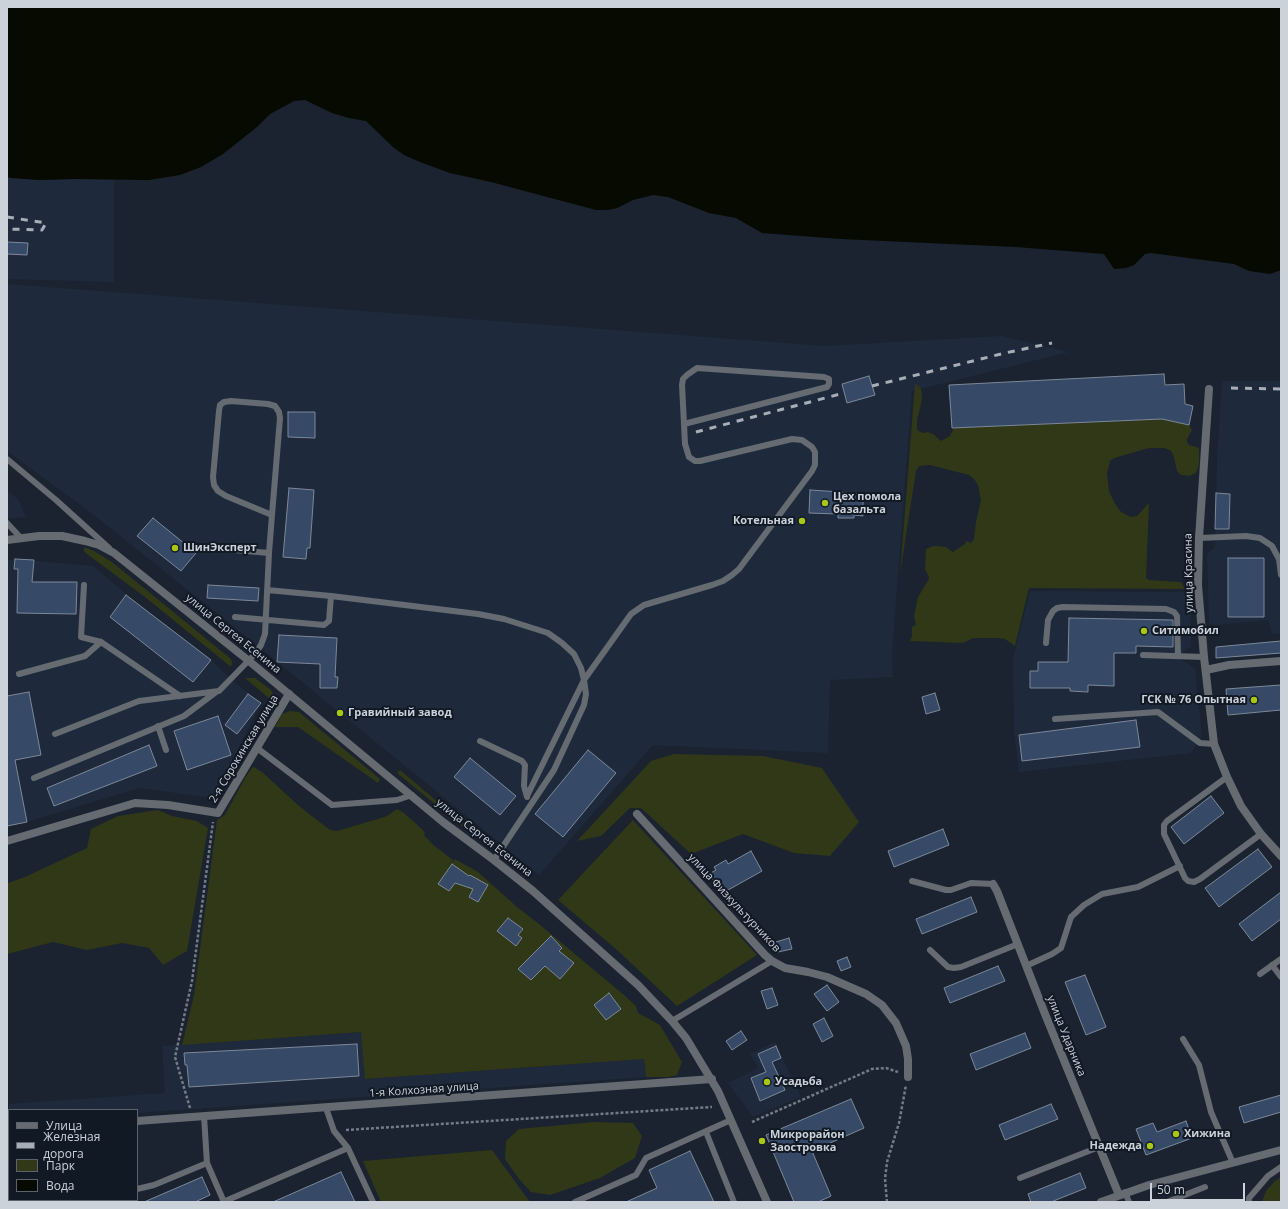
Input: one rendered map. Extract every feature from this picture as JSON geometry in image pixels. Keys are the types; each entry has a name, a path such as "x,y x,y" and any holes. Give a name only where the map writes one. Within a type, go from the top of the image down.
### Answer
{"street":[{"name":"улица Красина","path":"1209,389 1199,538 1198,586 1214,744 1227,777 1241,806 1261,834 1281,856"},
{"name":"улица Сергея Есенина","path":"7,540 50,536 70,538 99,545 114,553 249,661 443,822 533,891 638,985 672,1021 692,1047 712,1079 767,1202"},
{"path":"1206,670 1229,665 1281,661"},
{"name":"2-я Сорокинская улица","path":"7,841 135,803 168,805 218,813 289,694"},
{"name":"улица Физкультурников","path":"637,814 764,955 785,968 808,972 833,980 866,994 882,1005 896,1023 903,1040 908,1059 908,1077"},
{"name":"улица Ударника","path":"993,884 1099,1147 1122,1194"},
{"name":"1-я Колхозная улица","path":"138,1121 712,1079"},
{"path":"1101,1202 1122,1194 1233,1162 1281,1150"}],"lane":[{"path":"527,796 584,680 631,614 644,605 712,586 723,581 738,569 815,465 815,452 812,447 802,440 792,439 695,461 686,451 684,424 682,385 684,379 697,368 824,377 829,379 829,384 827,387 684,424"},
{"path":"34,778 184,716 219,691 249,661 261,646 264,634 280,418 279,412 275,406 268,404 231,401 224,402 220,405 219,411 213,477 214,484 218,491 226,496 272,515"},
{"path":"7,460 56,500 114,553"},
{"path":"7,523 21,538"},
{"path":"1199,538 1253,536 1266,541 1272,546 1279,559 1281,575"},
{"path":"212,548 269,553"},
{"path":"84,585 81,637 101,642 180,696"},
{"path":"267,590 331,596 478,614 540,629 555,637 574,654 581,668 584,680 586,694 584,706 554,770 494,860"},
{"path":"236,618 324,625 329,621 331,596"},
{"path":"1046,643 1048,620 1053,611 1057,608 1166,609 1174,612 1177,616 1178,656"},
{"path":"19,674 85,656 101,642"},
{"path":"1143,656 1204,656"},
{"path":"55,734 139,701 219,691"},
{"path":"1055,719 1158,712 1200,743 1214,744"},
{"path":"158,726 166,750"},
{"path":"480,741 522,762 525,765 524,786 531,804"},
{"path":"256,748 332,804 397,800 412,795"},
{"path":"1227,777 1167,821 1164,825 1164,834 1185,878 1188,881 1194,882 1200,879 1261,834"},
{"path":"1026,966 1058,951 1063,943 1071,917 1084,905 1102,894 1138,887 1180,866"},
{"path":"912,881 946,890 951,890 971,883 993,884"},
{"path":"930,950 948,967 954,968 961,967 1018,944"},
{"path":"1260,974 1281,959"},
{"path":"672,1021 772,961"},
{"path":"1272,965 1281,977"},
{"path":"1183,1039 1199,1065 1211,1112 1233,1162"},
{"path":"326,1108 334,1131 348,1148 373,1202"},
{"path":"204,1116 207,1163 224,1202 348,1148"},
{"path":"575,1202 636,1175 646,1158 731,1120"},
{"path":"706,1132 734,1202"},
{"path":"1020,1178 1099,1147"},
{"path":"138,1189 154,1185 207,1163"},
{"path":"1249,1202 1249,1198 1268,1176 1281,1167"},
{"path":"1167,1202 1205,1187"},
{"path":"1122,1194 1129,1202"}],"path":[{"path":"192,1117 176,1057 192,981 214,819 218,813"},
{"path":"752,1122 872,1069 892,1069 908,1077 899,1123 887,1162 885,1179 887,1202"},
{"path":"334,1131 712,1107"}],"shaded area":[{"path":"7,177 39,180 114,180 114,282 7,279"},
{"path":"7,284 825,346 1001,336 1069,352 912,391 892,653 893,677 830,680 828,753 653,745 539,875 258,646 94,515 7,451"},
{"path":"1222,381 1281,381 1281,633 1272,634 1268,620 1216,625 1209,623 1207,554 1215,547 1217,459"},
{"path":"7,491 18,499 26,517 7,519"},
{"path":"15,559 93,566 127,595 211,660 234,682 261,703 214,798 139,788 27,822 7,826 7,560"},
{"path":"1030,591 1190,592 1191,646 1182,653 1182,660 1195,668 1202,736 1191,753 1019,772 1014,731 1013,659"},
{"path":"362,1032 365,1079 644,1059 646,1077 138,1113 138,1109 9,1109 9,1104 165,1093 162,1046"},
{"name":"Усадьба","path":"775,1042 801,1097 753,1117 728,1083 758,1068 750,1054"}],"green space":[{"path":"915,384 921,389 922,395 917,420 917,430 923,433 928,432 933,434 941,441 950,436 954,428 1162,419 1189,425 1192,430 1187,442 1189,445 1199,449 1199,464 1196,473 1189,476 1181,475 1177,471 1173,454 1170,450 1164,448 1149,448 1114,458 1110,461 1107,474 1109,491 1120,511 1130,517 1137,516 1149,503 1146,578 1149,580 1181,582 1185,589 1029,588 1015,646 1005,639 998,638 973,638 963,643 910,641 912,636 912,627 916,625 914,616 918,597 929,579 925,569 926,549 933,546 946,547 953,552 965,544 966,541 971,543 974,539 981,500 978,485 969,475 930,465 919,466 916,471 900,574"},
{"path":"84,547 112,562 231,659 231,667 145,597 87,554 84,551"},
{"path":"245,678 255,678 271,690 273,694 274,704 264,721 261,718 270,699"},
{"path":"290,711 299,712 380,779 378,783 298,727 275,727 282,714"},
{"path":"674,754 763,756 822,768 859,822 830,856 794,853 743,834 691,854 641,808 630,808 601,836 577,841 651,761"},
{"path":"254,767 262,772 299,806 330,830 337,831 378,819 387,816 397,809 404,813 422,829 425,833 424,835 432,844 453,860 447,869 455,859 478,872 517,907 624,995 636,1006 638,1013 660,1025 682,1062 677,1075 669,1077 646,1077 644,1059 365,1079 361,1032 182,1045 194,995 217,820 225,815 245,778"},
{"path":"400,770 480,839 479,840 397,773"},
{"path":"158,810 172,816 197,821 208,828 187,951 163,965 149,948 122,943 87,950 53,942 7,954 7,881 8,883 25,877 87,848 91,829 118,816"},
{"path":"633,820 757,955 677,1006 617,950 558,900"},
{"path":"594,1122 633,1123 642,1136 635,1158 600,1178 550,1195 531,1192 519,1179 505,1159 506,1141 519,1129"},
{"path":"492,1150 530,1202 381,1202 363,1161"},
{"path":"1281,1177 1281,1202 1262,1202 1266,1191"}],"water":[{"path":"7,7 1281,7 1281,270 1270,274 1249,271 1234,264 1151,253 1145,254 1134,265 1126,268 1114,269 1104,254 1016,247 841,239 762,233 736,218 709,213 668,197 653,195 633,200 617,208 596,210 491,182 450,173 420,162 404,155 393,147 366,121 332,113 305,100 294,101 270,114 257,127 223,154 201,167 180,175 149,180 39,180 11,178 7,177"}],"building":[{"path":"7,242 28,243 27,255 7,254"},
{"path":"1164,374 1165,385 1184,384 1185,404 1193,406 1189,425 1162,419 952,428 949,385"},
{"path":"869,376 875,395 847,403 842,384"},
{"path":"288,412 315,412 315,438 288,437"},
{"path":"289,488 314,490 310,548 307,548 306,559 283,557"},
{"name":"Цех помола базальта","path":"810,490 852,494 863,493 863,516 854,515 854,518 838,518 838,514 809,513"},
{"path":"1216,493 1230,494 1229,529 1215,529"},
{"path":"153,518 196,553 181,571 137,536"},
{"path":"1228,558 1264,558 1264,617 1228,617"},
{"path":"15,559 34,560 32,582 77,582 76,614 17,613 18,569 14,569"},
{"path":"208,585 259,588 258,601 207,598"},
{"path":"126,595 211,660 193,682 110,617"},
{"path":"1069,618 1173,620 1173,647 1136,646 1136,653 1114,653 1114,686 1088,685 1088,692 1070,691 1070,688 1030,688 1030,671 1038,671 1038,662 1068,662"},
{"path":"279,635 337,638 335,677 338,677 337,688 320,688 320,664 277,662"},
{"path":"1281,641 1281,653 1216,658 1216,647"},
{"name":"ГСК № 76 Опытная","path":"1281,685 1281,710 1228,715 1226,689"},
{"path":"29,692 41,755 15,760 27,822 7,826 7,696"},
{"path":"935,693 940,710 926,714 922,697"},
{"path":"248,694 261,703 237,734 225,725"},
{"path":"218,716 231,755 187,770 174,731"},
{"path":"1136,720 1140,747 1022,761 1019,735"},
{"path":"149,745 157,766 54,806 47,788"},
{"path":"588,750 616,773 563,837 535,814"},
{"path":"470,758 516,796 500,815 454,777"},
{"path":"1211,796 1224,813 1184,844 1171,827"},
{"path":"943,829 949,845 894,867 888,851"},
{"path":"1258,849 1272,867 1219,907 1205,888"},
{"path":"751,851 762,871 721,894 709,874 716,870 714,867 726,860 728,864"},
{"path":"452,864 469,876 470,875 488,885 478,902 469,897 473,889 455,883 449,891 438,884"},
{"path":"1281,892 1281,919 1252,941 1239,924"},
{"path":"971,897 977,912 922,934 916,919"},
{"path":"508,918 523,929 518,935 522,938 516,946 497,931"},
{"path":"551,936 562,948 559,951 574,963 560,979 545,966 531,980 518,969"},
{"path":"789,938 792,949 778,952 776,942"},
{"path":"847,957 851,967 841,971 837,961"},
{"path":"998,966 1005,981 950,1003 944,988"},
{"path":"1085,975 1106,1027 1086,1035 1065,982"},
{"path":"827,985 839,1002 827,1011 814,994"},
{"path":"772,988 778,1005 767,1009 761,991"},
{"path":"609,993 621,1009 606,1020 594,1005"},
{"path":"824,1018 833,1036 822,1042 813,1024"},
{"path":"741,1031 747,1040 732,1050 726,1041"},
{"path":"1025,1033 1031,1048 976,1070 970,1054"},
{"path":"357,1044 359,1076 189,1087 187,1065 185,1065 184,1053"},
{"name":"Усадьба","path":"776,1046 781,1058 772,1062 785,1090 760,1101 751,1078 766,1072 758,1054"},
{"path":"1281,1095 1281,1112 1244,1123 1239,1107"},
{"path":"851,1099 864,1128 812,1151 831,1196 818,1202 794,1202 766,1135"},
{"path":"1051,1104 1058,1119 1005,1140 999,1125"},
{"path":"1186,1121 1192,1138 1146,1155 1136,1129 1153,1123 1157,1132"},
{"path":"690,1151 714,1202 626,1202 657,1188 649,1170"},
{"path":"341,1172 355,1202 273,1202"},
{"path":"1080,1173 1086,1188 1051,1202 1031,1202 1028,1194"},
{"path":"202,1177 210,1195 195,1202 144,1202"}],"railway":[{"path":"7,217 46,223 42,230 7,229"},
{"path":"872,386 1052,343"},
{"path":"1231,388 1281,389"},
{"path":"696,432 844,393"}],"place":[{"name":"Цех помола базальта","path":"825,503"},
{"name":"Котельная","path":"802,521"},
{"name":"ШинЭксперт","path":"175,548"},
{"name":"Ситимобил","path":"1144,631"},
{"name":"ГСК № 76 Опытная","path":"1254,700"},
{"name":"Гравийный завод","path":"340,713"},
{"name":"Усадьба","path":"767,1082"},
{"name":"Хижина","path":"1176,1134"},
{"name":"Микрорайон Заостровка","path":"762,1141"},
{"name":"Надежда","path":"1150,1146"}]}
